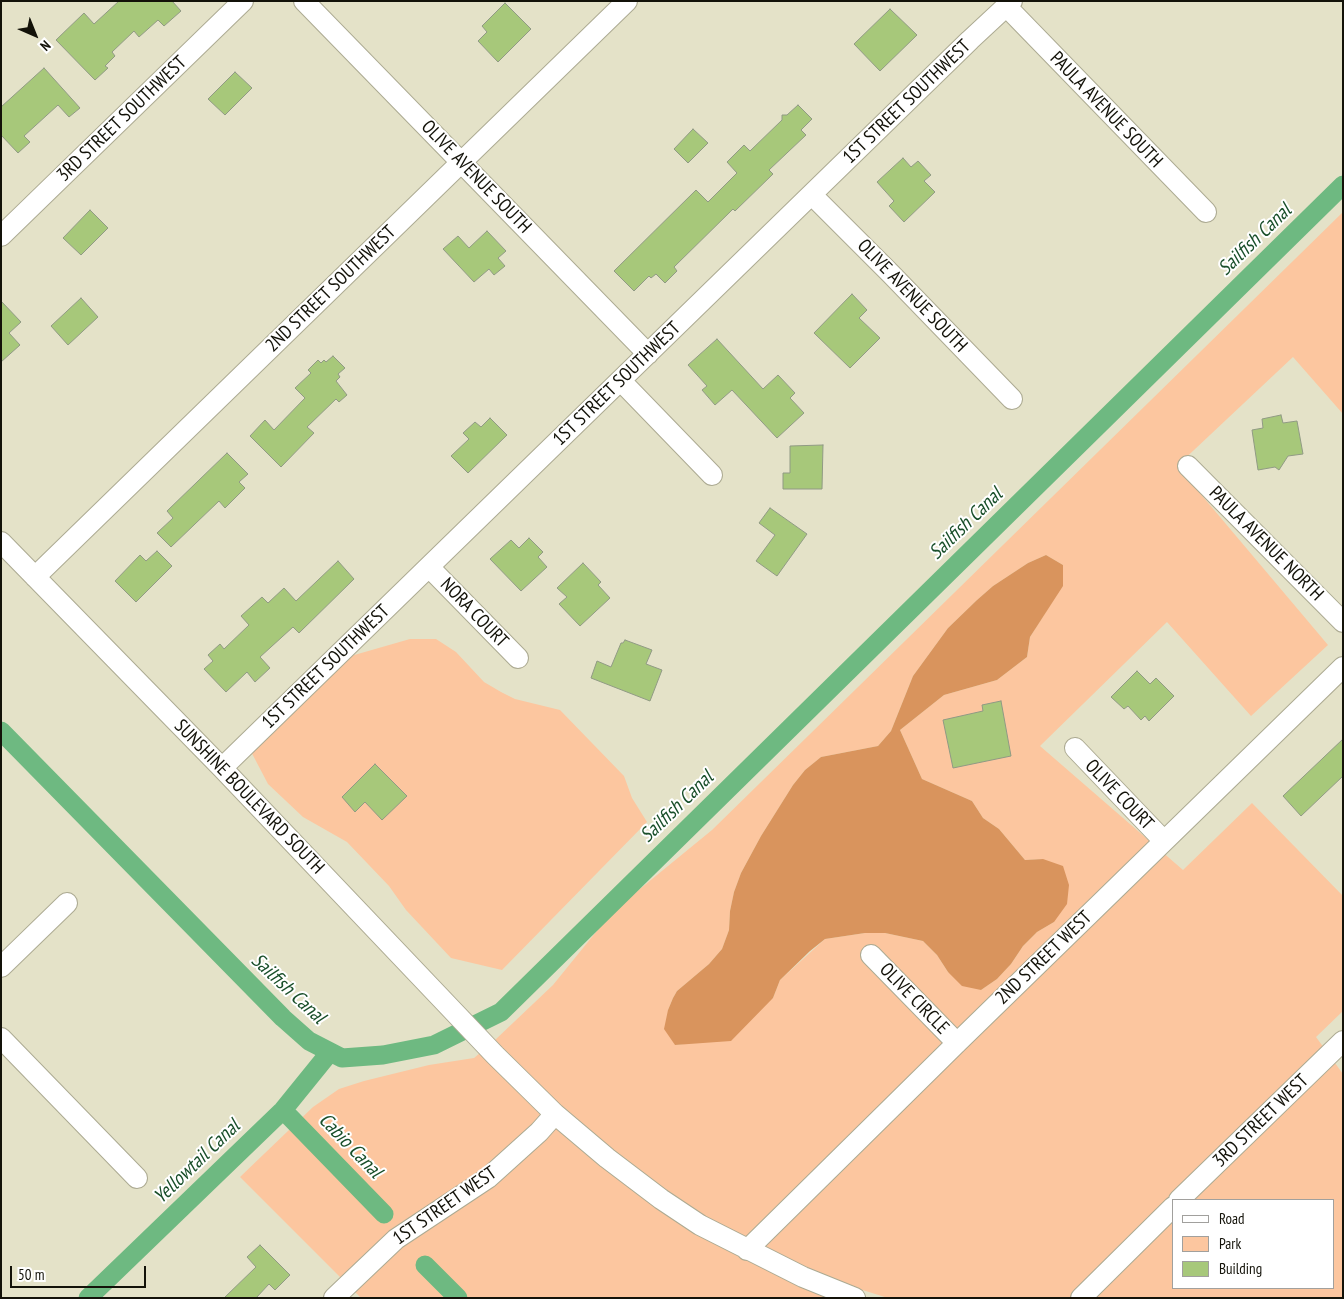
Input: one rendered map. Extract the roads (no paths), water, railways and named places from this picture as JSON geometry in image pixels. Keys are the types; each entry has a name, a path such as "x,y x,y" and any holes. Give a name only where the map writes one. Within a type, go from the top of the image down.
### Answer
{"street":[{"name":"3RD STREET SOUTHWEST","path":"1,236 243,1"},
{"name":"OLIVE AVENUE SOUTH","path":"304,1 648,354"},
{"name":"2ND STREET SOUTHWEST","path":"35,577 626,1"},
{"name":"1ST STREET SOUTHWEST","path":"222,768 1009,4"},
{"name":"PAULA AVENUE SOUTH","path":"1009,4 1206,212"},
{"name":"OLIVE AVENUE SOUTH","path":"812,195 1012,399"},
{"path":"621,381 712,475"},
{"name":"PAULA AVENUE NORTH","path":"1188,466 1343,622"},
{"name":"SUNSHINE BOULEVARD SOUTH","path":"1,542 222,768 495,1055 555,1114 660,1199 700,1224 747,1250 803,1277 855,1298"},
{"name":"NORA COURT","path":"429,567 518,658"},
{"name":"2ND STREET WEST","path":"747,1250 1343,667"},
{"name":"OLIVE COURT","path":"1075,748 1164,841"},
{"path":"1,967 67,903"},
{"name":"OLIVE CIRCLE","path":"871,955 957,1043"},
{"path":"1,1038 137,1178"},
{"name":"3RD STREET WEST","path":"1180,1199 1343,1041"},
{"name":"1ST STREET WEST","path":"334,1298 396,1239 488,1178 540,1132 555,1114"},
{"path":"1081,1298 1172,1208"}],"waterway":[{"name":"Sailfish Canal","path":"1,731 283,1018 309,1041 342,1058 383,1055 434,1045 501,1012 1343,185"},
{"name":"Yellowtail Canal","path":"88,1298 283,1110 330,1052"},
{"name":"Cabio Canal","path":"283,1110 384,1214"},
{"name":"Cabio Canal","path":"425,1265 458,1298"}]}
